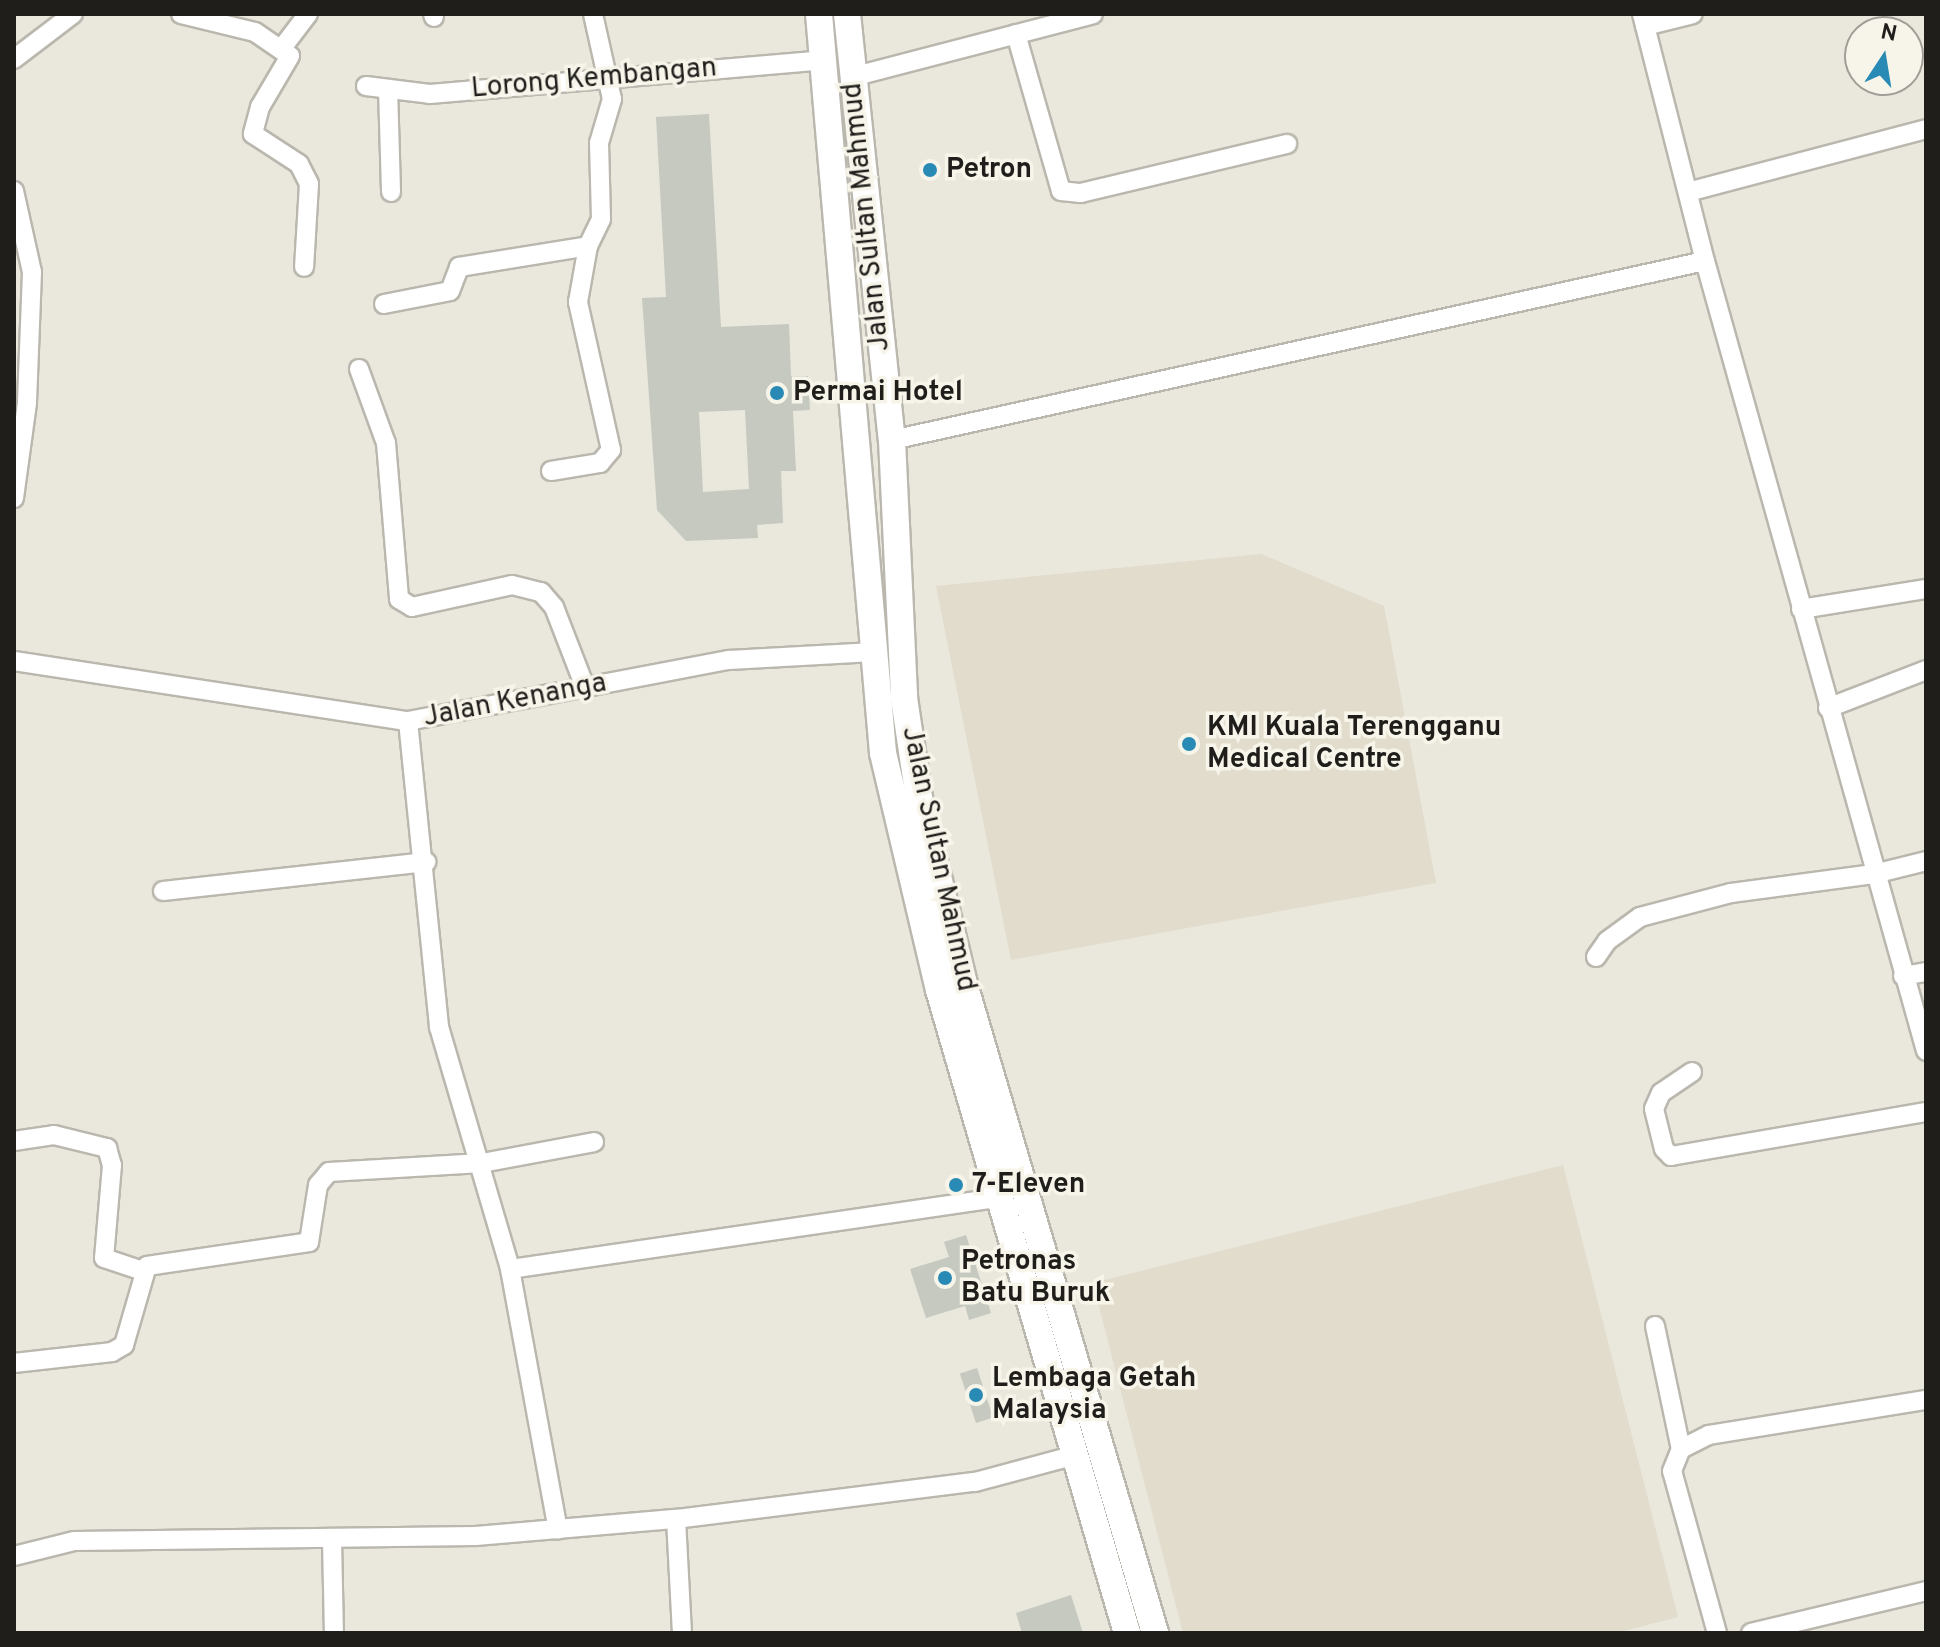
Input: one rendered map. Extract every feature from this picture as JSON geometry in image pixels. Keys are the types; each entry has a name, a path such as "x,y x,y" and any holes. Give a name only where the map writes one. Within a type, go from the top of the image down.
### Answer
{"highway":[{"name":"Jalan Sultan Mahmud","path":"819,14 883,753 904,854 999,1198 1127,1633"},
{"name":"Jalan Sultan Mahmud","path":"847,14 892,440 904,698 919,798 964,984 1155,1633"}],"street":[{"path":"14,59 73,14"},
{"path":"181,14 255,32 290,56 260,107 253,134 299,164 309,184 304,267"},
{"path":"282,48 308,14"},
{"path":"551,471 600,463 611,450 578,302 588,246 601,219 599,143 612,99 593,14"},
{"path":"852,77 1093,14"},
{"path":"1693,14 1643,20 1705,261 1926,1051"},
{"path":"1016,34 1061,191 1081,193 1287,144"},
{"name":"Lorong Kembangan","path":"366,86 430,94 823,60"},
{"path":"388,89 391,192"},
{"path":"1688,192 1926,129"},
{"path":"14,191 32,272 27,403 14,498"},
{"path":"384,304 450,291 459,267 588,246"},
{"path":"892,440 1705,261"},
{"path":"359,369 386,443 399,599 412,607 512,585 541,592 554,607 585,687"},
{"path":"1801,609 1926,589"},
{"name":"Jalan Kenanga","path":"14,661 408,721 729,660 874,652"},
{"path":"1828,708 1926,670"},
{"path":"408,721 426,862 439,1027 482,1163 510,1269 558,1530"},
{"path":"1596,957 1607,941 1640,917 1731,893 1874,874 1926,861"},
{"path":"163,891 426,862"},
{"path":"1903,976 1926,972"},
{"path":"1692,1072 1661,1093 1654,1109 1664,1149 1671,1156 1926,1112"},
{"path":"14,1141 54,1135 107,1148 112,1165 104,1258 143,1271 176,1259 300,1247 314,1235 318,1185 329,1172 482,1163 594,1142"},
{"path":"510,1269 999,1198"},
{"path":"14,1363 112,1352 124,1345 131,1333 143,1271"},
{"path":"1655,1326 1681,1449 1672,1471 1717,1633"},
{"path":"1681,1449 1709,1435 1926,1400"},
{"path":"14,1556 74,1541 332,1540 558,1530 676,1519 975,1482 1076,1455"},
{"path":"676,1519 682,1633"},
{"path":"332,1540 334,1633"},
{"path":"1751,1633 1926,1591"}],"shaded area":[{"name":"KMI Kuala Terengganu Medical Centre","path":"1261,554 1384,606 1436,883 1011,960 936,586"},
{"path":"1563,1165 1678,1617 1616,1633 1183,1633 1093,1283"}],"building":[{"path":"709,114 721,327 789,324 791,376 808,376 810,410 793,411 796,471 781,471 783,523 757,525 758,538 686,541 657,510 642,298 666,297 656,117","holes":["745,410 749,489 703,492 699,412"]},
{"path":"966,1235 991,1313 969,1320 965,1306 926,1318 910,1269 949,1257 944,1242"},
{"name":"Lembaga Getah Malaysia","path":"977,1368 993,1417 976,1423 960,1374"},
{"path":"1071,1595 1083,1633 1022,1633 1016,1613"}],"place":[{"name":"Petron","path":"930,170"},
{"name":"Permai Hotel","path":"777,393"},
{"name":"KMI Kuala Terengganu Medical Centre","path":"1189,744"},
{"name":"7-Eleven","path":"956,1185"},
{"name":"Petronas Batu Buruk","path":"945,1278"},
{"name":"Lembaga Getah Malaysia","path":"976,1395"}]}
